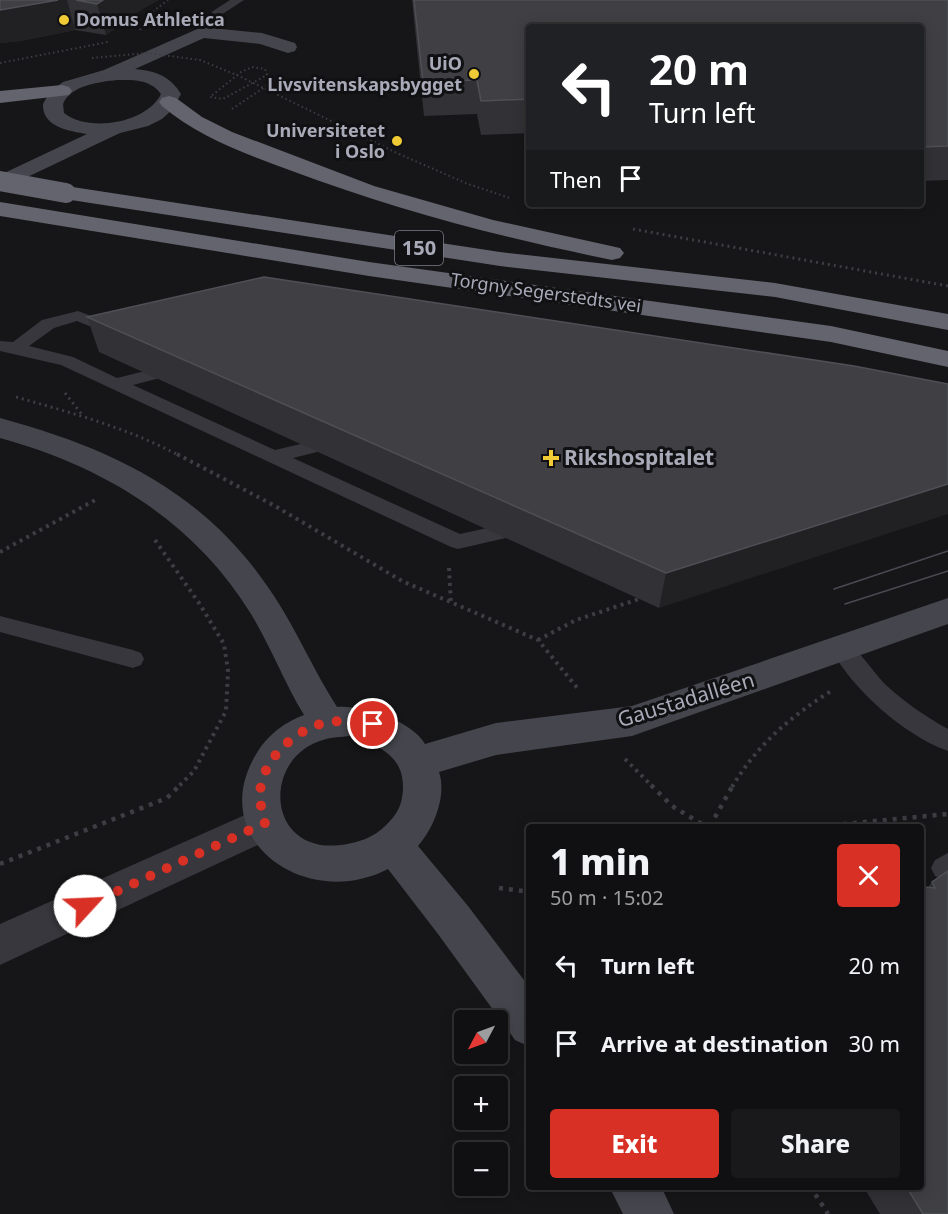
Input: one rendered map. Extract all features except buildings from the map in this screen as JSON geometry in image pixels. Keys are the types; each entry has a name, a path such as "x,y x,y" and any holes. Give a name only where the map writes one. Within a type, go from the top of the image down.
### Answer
{"highway":[{"path":"0,97 62,91"},
{"path":"166,92 182,113 232,140 335,180 419,208 551,241 634,257 775,290"},
{"name":"Torgny Segerstedts vei","path":"0,182 500,259 775,290 948,322"},
{"name":"Torgny Segerstedts vei","path":"11,211 358,267 819,333 948,359"}],"street":[{"path":"117,128 81,128 64,123 55,116 52,108 54,99 62,91 75,84 105,75 202,32 234,34 288,47"},
{"path":"196,54 220,39 234,34"},
{"path":"0,182 117,128 149,118 161,111 166,92 177,69"},
{"path":"105,75 147,76 166,92"},
{"path":"0,163 64,123"},
{"path":"0,428 55,445 111,468 165,502 206,537 243,578 262,604 328,723"},
{"name":"Gaustadalléen","path":"418,762 496,739 632,721 948,611"},
{"path":"350,721 373,724 392,733 409,747 418,762 423,780 422,799 416,817 405,834 393,845 366,860 342,865 316,864 294,855 277,841 265,823 260,802 262,781 272,760 286,744 306,730 328,723 350,721"},
{"path":"0,945 265,823"},
{"path":"393,845 453,920 526,1020"},
{"path":"635,1190 650,1214"}],"lane":[{"path":"202,32 217,13 238,0"},
{"path":"8,347 48,324 78,316 129,337"},
{"path":"8,347 66,361 118,383 458,542 544,522"},
{"path":"118,383 193,364"},
{"path":"275,456 354,437"},
{"path":"0,624 133,659"},
{"path":"842,649 862,678 904,716 948,741"}],"path":[{"path":"134,38 152,12 168,0"},
{"path":"0,63 110,42"},
{"path":"92,58 147,53 200,60 239,76 399,154 468,184 513,199"},
{"path":"258,67 267,72 263,78 244,88 224,99 210,97 240,72 258,67"},
{"path":"226,112 278,80 284,75 284,71"},
{"path":"633,229 948,286"},
{"path":"7,395 83,416 158,444 275,506 402,581 538,640 569,675 617,750 672,806 702,824"},
{"path":"0,552 106,494"},
{"path":"0,864 167,798 194,771 226,711 228,671 224,644 153,536"},
{"path":"538,640 564,624 589,614 652,596"},
{"path":"711,824 738,774 767,737 795,714 830,692"},
{"path":"844,824 948,814"},
{"path":"498,888 526,892"},
{"path":"813,1190 828,1214"}],"tram line":[{"path":"834,589 948,551"},
{"path":"845,604 948,571"}],"place":[{"name":"Domus Athletica","path":"64,20"},
{"name":"UiO Livsvitenskapsbygget","path":"474,74"},
{"name":"Universitetet i Oslo","path":"397,141"},
{"name":"Rikshospitalet","path":"551,458"}],"route":[{"path":"85,906 265,823 260,802 262,781 272,760 286,744 306,730 328,723 350,721 373,724"}]}
